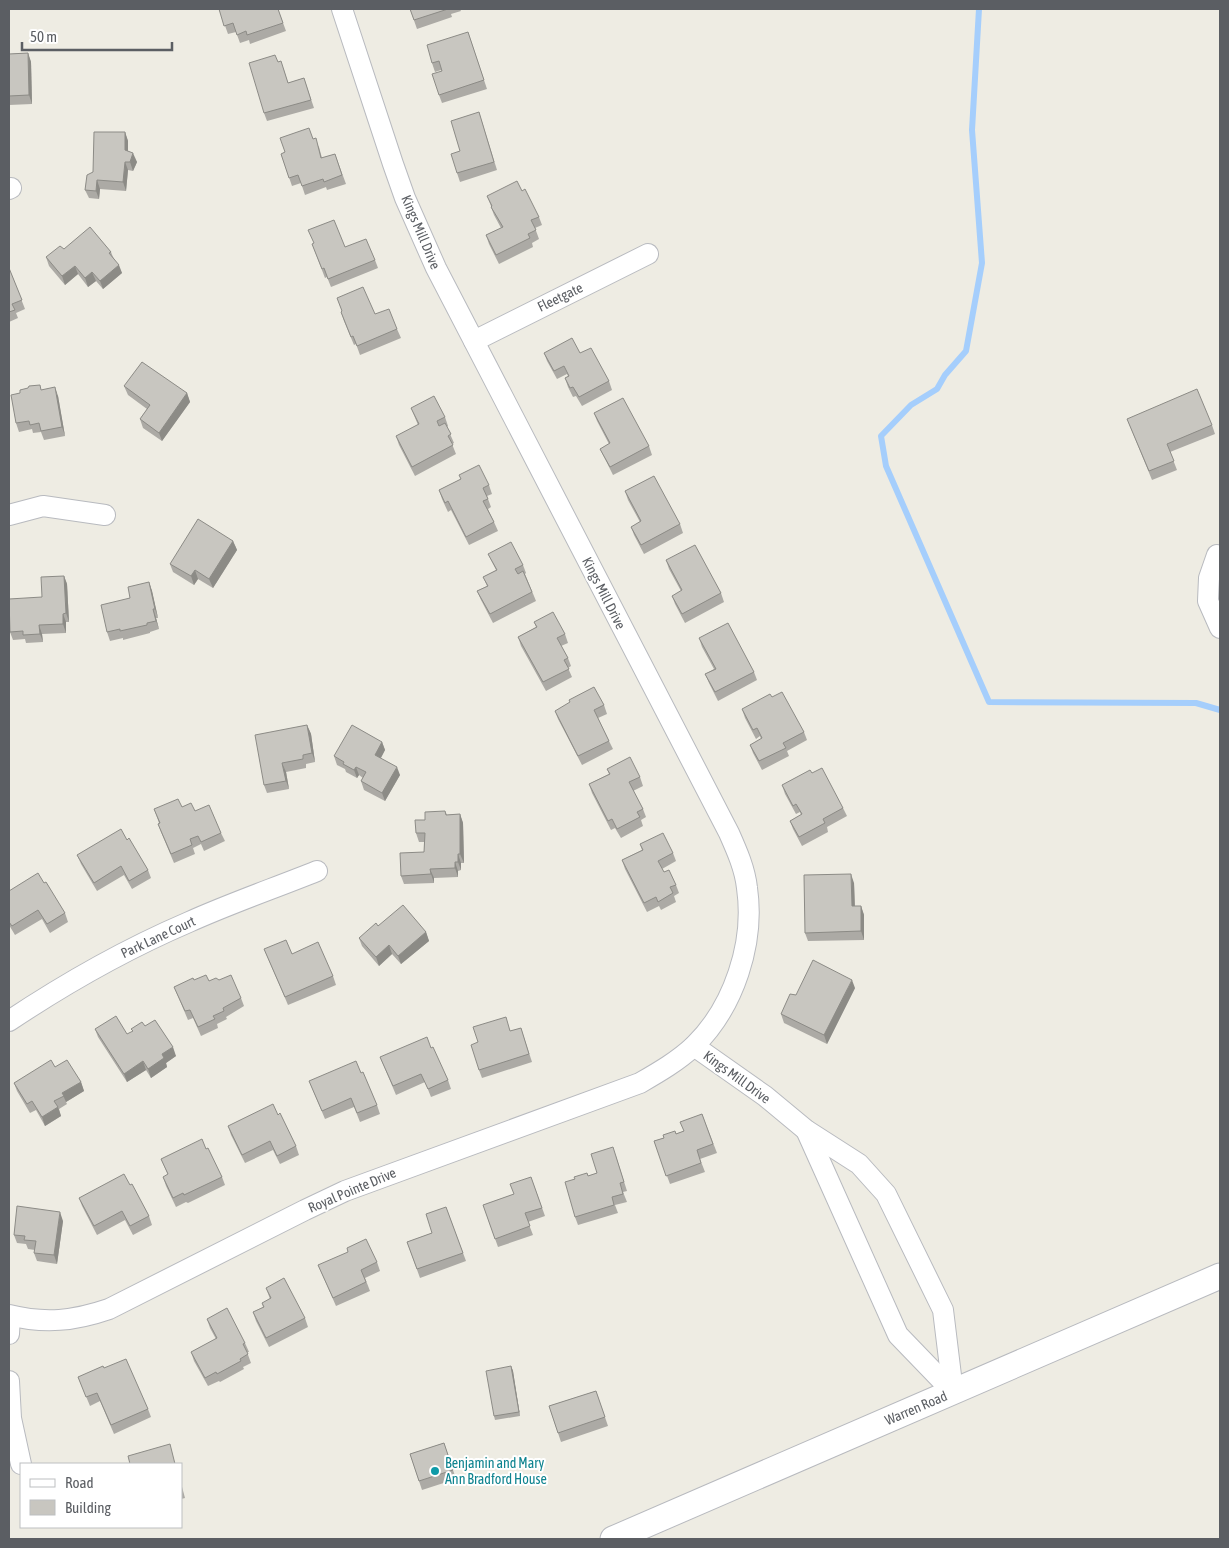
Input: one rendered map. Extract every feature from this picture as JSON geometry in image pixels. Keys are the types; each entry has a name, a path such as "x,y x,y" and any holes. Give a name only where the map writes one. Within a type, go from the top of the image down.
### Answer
{"street":[{"name":"Kings Mill Drive","path":"342,9 405,198 436,268 729,833 741,862 747,887 749,912 742,962 724,1007 694,1046 765,1096 806,1130 859,1164 886,1194 943,1310 953,1392"},
{"name":"Fleetgate","path":"474,341 648,254"},
{"path":"9,515 43,506 105,515"},
{"path":"1217,555 1209,578 1208,601 1220,628"},
{"name":"Park Lane Court","path":"9,1021 86,973 145,942 190,921 317,871"},
{"name":"Royal Pointe Drive","path":"9,1322 61,1321 86,1317 109,1309 345,1191 640,1083 668,1066 694,1046"},
{"name":"Kings Mill Drive","path":"806,1130 898,1335 953,1392"},
{"name":"Warren Road","path":"612,1539 1220,1276"},
{"path":"9,1381 11,1418 22,1463"}],"building":[{"path":"219,9 278,9 283,23 247,35 246,31 237,35 233,23 224,26"},
{"path":"410,9 448,9 414,20"},
{"path":"468,32 484,80 439,95 432,74 442,71 439,61 432,63 427,45"},
{"path":"28,53 29,95 9,96 9,54"},
{"path":"275,55 278,62 281,61 288,83 304,78 311,100 264,113 249,63"},
{"path":"479,112 494,162 457,173 451,154 460,151 451,121"},
{"path":"309,128 313,139 316,138 321,158 335,154 342,175 324,182 323,179 302,186 298,175 289,178 281,154 285,152 280,138"},
{"path":"94,132 125,132 125,150 133,153 130,162 125,162 123,182 97,180 96,191 85,190 87,175 93,172"},
{"path":"517,181 522,191 525,189 539,217 531,220 536,230 528,234 530,238 496,255 486,235 503,227 487,196"},
{"path":"334,220 345,247 366,239 375,260 328,279 324,268 322,269 308,230"},
{"path":"90,227 111,252 109,253 119,265 100,281 92,272 85,278 75,266 62,276 46,257 60,246 64,249"},
{"path":"9,268 22,300 12,304 15,310 9,312"},
{"path":"363,287 375,314 389,309 397,329 357,346 353,336 351,337 337,298"},
{"path":"572,338 580,353 591,348 609,381 579,397 573,387 570,388 565,378 569,376 564,366 554,371 544,353"},
{"path":"142,362 187,393 159,433 140,419 150,405 124,386"},
{"path":"40,385 41,390 55,387 62,427 41,431 39,423 30,425 29,421 16,423 11,395 20,393 20,390 29,386"},
{"path":"1197,389 1212,425 1167,444 1174,461 1149,471 1127,419"},
{"path":"434,396 445,417 437,421 439,426 445,423 451,434 448,436 453,445 412,467 396,436 419,424 411,408"},
{"path":"623,398 649,446 610,467 600,449 610,443 594,413"},
{"path":"479,465 489,485 483,488 488,499 483,501 494,522 466,537 448,501 445,503 439,490 461,479 459,475"},
{"path":"654,476 680,524 641,545 631,527 641,521 625,491"},
{"path":"198,519 233,541 209,579 195,570 191,576 170,564"},
{"path":"511,542 523,565 515,569 518,574 523,571 532,592 490,614 477,591 488,586 483,577 497,570 488,554"},
{"path":"695,545 721,593 682,614 672,596 682,590 666,560"},
{"path":"64,576 66,613 63,614 63,624 39,625 40,634 23,635 23,631 10,632 9,599 42,597 41,577"},
{"path":"149,582 156,621 147,623 147,625 107,632 101,605 130,598 128,587"},
{"path":"553,612 565,634 557,638 568,658 564,660 569,669 543,682 518,637 537,627 534,622"},
{"path":"728,623 754,672 715,692 705,674 716,669 699,638"},
{"path":"594,687 604,705 594,710 609,741 578,756 555,711 570,702 569,700"},
{"path":"782,692 804,732 783,743 786,748 759,761 750,745 762,738 757,728 753,730 742,709 770,694 772,697"},
{"path":"307,725 312,753 303,755 303,759 282,763 286,781 264,785 255,735"},
{"path":"352,725 382,742 375,755 397,767 382,793 361,781 366,772 356,767 354,770 334,756"},
{"path":"630,757 640,777 629,782 643,809 637,812 640,817 617,829 612,819 608,821 589,784 610,774 607,769"},
{"path":"822,768 843,808 823,819 825,823 799,837 790,821 802,814 796,804 793,806 782,785 810,770 812,773"},
{"path":"178,799 182,807 191,803 195,811 209,805 221,833 201,842 198,836 190,839 192,845 171,854 158,824 160,823 154,809"},
{"path":"445,811 446,815 460,814 460,854 458,854 458,862 455,862 455,868 430,869 431,874 401,876 400,853 424,852 425,833 416,833 415,820 425,820 425,812"},
{"path":"121,829 127,840 129,838 148,870 129,881 121,866 94,883 77,855"},
{"path":"663,833 673,853 658,861 664,872 669,870 676,885 670,887 673,893 658,902 656,897 644,903 622,860 643,850 640,844"},
{"path":"38,873 44,883 46,882 65,913 47,924 38,910 12,926 9,922 9,891"},
{"path":"851,874 852,906 861,906 861,931 805,933 804,875"},
{"path":"403,905 426,932 398,956 389,945 376,957 359,938 376,923 378,926"},
{"path":"286,940 292,954 318,942 333,976 285,997 264,949"},
{"path":"813,960 852,980 824,1035 781,1014 790,994 796,995"},
{"path":"206,975 209,981 216,978 219,980 231,975 241,998 223,1008 224,1011 213,1016 215,1019 198,1027 190,1010 185,1011 174,987 193,978 194,980"},
{"path":"116,1016 127,1034 142,1022 145,1026 155,1020 173,1047 162,1054 164,1058 148,1069 143,1061 124,1074 95,1029"},
{"path":"506,1017 510,1031 521,1028 529,1054 479,1070 471,1045 478,1042 473,1027"},
{"path":"427,1037 448,1080 428,1089 421,1074 393,1086 380,1057"},
{"path":"51,1060 55,1067 67,1060 81,1082 62,1093 64,1096 54,1101 58,1107 42,1117 32,1101 27,1104 14,1083"},
{"path":"356,1061 361,1073 363,1072 377,1105 357,1113 351,1098 322,1111 309,1081"},
{"path":"273,1104 278,1115 280,1113 296,1146 277,1156 270,1141 242,1155 228,1126"},
{"path":"702,1114 713,1144 697,1150 701,1163 666,1176 654,1141 664,1138 663,1135 675,1131 676,1134 684,1131 680,1122"},
{"path":"202,1139 222,1177 184,1195 183,1193 173,1198 163,1177 168,1174 161,1159"},
{"path":"613,1147 624,1182 620,1183 623,1194 612,1197 614,1205 575,1217 565,1182 587,1173 588,1176 597,1173 591,1154"},
{"path":"124,1174 130,1185 132,1184 149,1216 130,1226 122,1211 94,1226 79,1198"},
{"path":"531,1177 542,1208 525,1213 530,1226 495,1239 483,1205 514,1194 510,1184"},
{"path":"17,1206 60,1212 54,1255 34,1253 36,1241 24,1240 25,1236 14,1235"},
{"path":"446,1207 463,1253 417,1269 407,1242 432,1233 426,1214"},
{"path":"366,1239 377,1262 361,1270 366,1282 333,1298 318,1265 348,1252 347,1248"},
{"path":"284,1278 305,1318 266,1338 253,1312 264,1307 262,1303 271,1298 266,1288"},
{"path":"227,1308 245,1343 243,1344 248,1354 240,1359 241,1361 217,1374 216,1372 205,1378 191,1352 217,1338 207,1319"},
{"path":"126,1359 148,1409 111,1425 97,1393 86,1397 78,1377 103,1366 104,1368"},
{"path":"511,1366 519,1412 494,1416 486,1371"},
{"path":"596,1391 605,1417 558,1433 549,1406"},
{"name":"Benjamin and Mary Ann Bradford House","path":"444,1443 453,1470 419,1481 410,1454"},
{"path":"170,1444 175,1463 130,1463 128,1456"}],"waterway":[{"path":"979,9 972,130 982,263 966,351 945,375 937,389 911,405 881,436 886,466 989,702 1196,703 1220,710"}],"place":[{"name":"Benjamin and Mary Ann Bradford House","path":"435,1471"}]}
